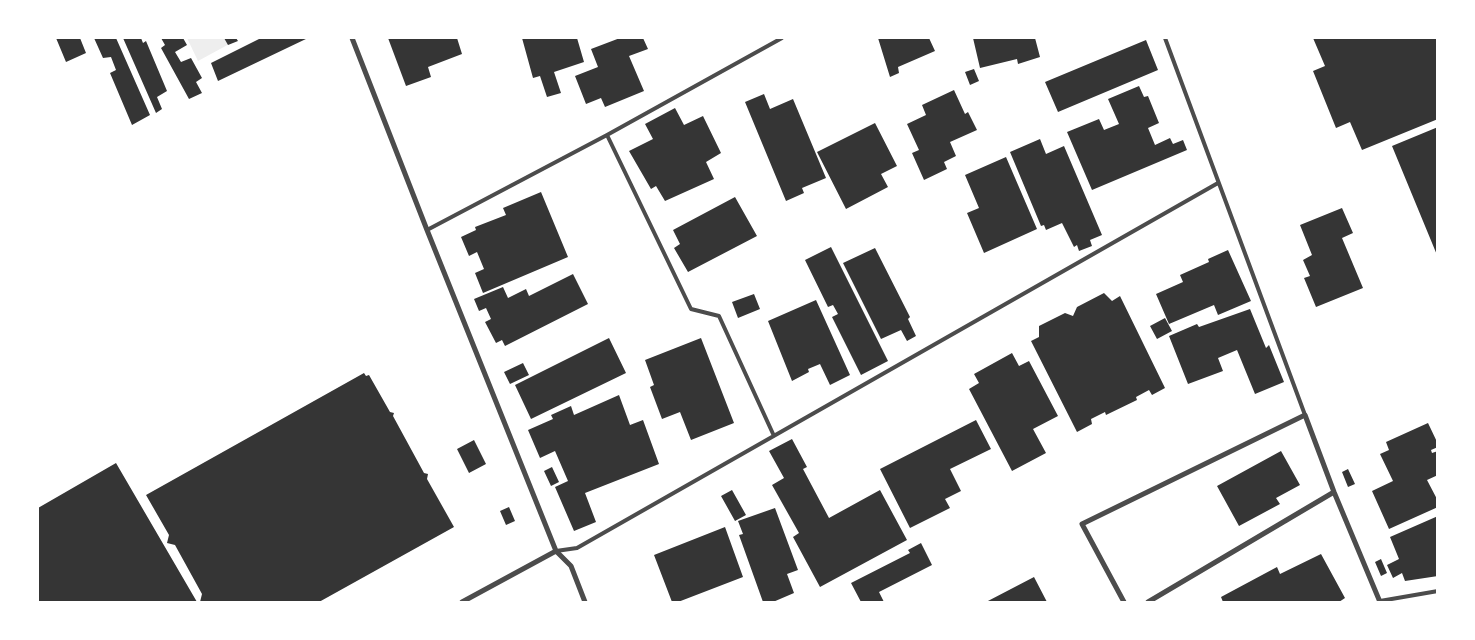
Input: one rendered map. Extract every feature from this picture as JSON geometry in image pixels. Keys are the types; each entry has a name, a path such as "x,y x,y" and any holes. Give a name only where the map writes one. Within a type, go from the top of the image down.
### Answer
{"street":[{"path":"352,38 556,551 571,566 585,602"},
{"path":"1124,602 1082,524 1305,415 1334,492 1380,602"},
{"path":"1148,602 1334,492"},
{"path":"462,602 556,551"}],"lane":[{"path":"427,230 607,135 782,38"},
{"path":"1165,38 1305,415"},
{"path":"607,135 691,309 719,316 774,436"},
{"path":"556,551 577,548 1218,183"},
{"path":"1380,602 1438,591"}],"shaded area":[{"path":"187,38 231,38 233,42 198,61"}],"building":[{"path":"56,38 80,38 86,53 66,62"},
{"path":"94,38 116,38 150,115 132,125 110,73 116,70 111,57 103,58"},
{"path":"123,38 141,38 143,43 146,41 167,91 157,97 162,109 156,113"},
{"path":"161,38 183,38 187,45 175,52 181,62 191,58 202,78 196,82 202,93 189,99 161,48 165,45"},
{"path":"224,38 236,38 238,41 228,45"},
{"path":"261,38 308,38 218,81 211,63"},
{"path":"388,38 457,38 462,54 428,67 431,77 406,86"},
{"path":"522,38 577,38 584,62 554,72 561,93 547,97 540,76 533,78"},
{"path":"620,38 643,38 648,49 629,56 644,91 605,107 601,98 586,104 575,76 598,67 591,49"},
{"path":"878,38 929,38 935,51 898,67 899,73 890,77"},
{"path":"973,38 1035,38 1040,57 1018,64 1017,59 980,68"},
{"path":"1313,38 1438,38 1438,119 1362,150 1350,122 1336,128 1313,71 1325,66"},
{"path":"1146,40 1158,70 1058,112 1045,82"},
{"path":"974,69 979,81 970,85 965,72"},
{"path":"1139,86 1144,97 1148,96 1159,123 1148,128 1155,145 1170,138 1173,144 1183,140 1187,150 1092,190 1067,132 1099,119 1104,130 1119,124 1108,99"},
{"path":"954,90 965,114 968,112 977,130 950,142 956,156 944,162 947,169 924,180 912,153 919,150 907,124 926,115 922,105"},
{"path":"764,94 770,109 793,99 826,178 802,188 804,193 786,201 745,102"},
{"path":"675,108 684,125 703,116 721,153 706,162 714,179 665,201 656,186 651,189 629,151 653,139 645,124"},
{"path":"875,123 897,166 881,174 888,187 846,209 817,152"},
{"path":"1438,127 1438,255 1437,255 1392,146"},
{"path":"1040,139 1046,154 1064,146 1102,235 1090,240 1092,246 1079,251 1077,245 1074,247 1062,223 1046,230 1044,225 1041,226 1010,152"},
{"path":"1006,157 1037,229 984,253 967,213 979,208 965,175"},
{"path":"541,192 568,257 483,293 475,273 484,269 477,252 469,256 461,237 476,230 475,227 506,215 503,208"},
{"path":"735,197 757,236 688,272 674,248 680,244 673,230"},
{"path":"1342,208 1353,233 1342,238 1363,288 1316,307 1304,278 1310,276 1303,260 1312,255 1300,225"},
{"path":"831,247 888,361 861,375 832,317 838,314 833,305 828,307 805,260"},
{"path":"875,248 910,317 908,319 916,336 907,341 901,330 881,339 843,263"},
{"path":"1228,250 1251,301 1218,315 1214,305 1169,324 1156,294 1183,282 1180,275 1209,262 1208,259"},
{"path":"573,274 588,304 505,346 502,340 496,343 485,322 491,319 486,308 479,311 474,299 503,287 508,298 526,289 529,296"},
{"path":"1104,293 1112,301 1120,296 1165,388 1152,395 1149,390 1136,397 1137,400 1106,415 1105,412 1091,419 1092,424 1077,432 1031,341 1039,337 1039,326 1065,313 1073,316 1077,307"},
{"path":"754,294 760,309 738,318 732,302"},
{"path":"816,300 850,375 830,385 820,364 808,369 809,372 792,381 768,321"},
{"path":"1250,309 1266,348 1269,345 1284,382 1255,394 1237,350 1218,358 1223,371 1188,384 1169,336 1197,324 1199,327"},
{"path":"1165,318 1172,331 1157,339 1150,326"},
{"path":"609,338 626,373 531,419 515,385"},
{"path":"701,338 734,423 691,440 680,412 662,419 650,387 654,385 645,360"},
{"path":"1012,353 1019,366 1029,361 1058,416 1033,429 1046,453 1012,471 969,389 979,383 974,374"},
{"path":"523,363 529,375 510,384 504,372"},
{"path":"364,373 366,376 369,375 390,412 394,413 393,416 424,473 428,474 427,479 454,527 319,602 200,602 202,594 175,545 167,543 169,535 146,495"},
{"path":"619,395 630,425 643,420 659,464 585,493 596,522 574,531 555,487 568,481 555,451 540,458 528,430 553,419 551,415 571,406 574,415"},
{"path":"976,420 991,449 950,469 961,491 945,499 950,508 910,528 880,469"},
{"path":"1428,423 1438,444 1438,447 1431,450 1432,453 1438,451 1438,475 1427,480 1438,501 1438,507 1389,529 1372,491 1393,481 1380,454 1389,450 1386,442"},
{"path":"792,439 807,467 803,469 829,518 880,490 907,540 820,587 793,537 799,533 772,485 784,478 769,451"},
{"path":"474,440 486,464 469,473 457,449"},
{"path":"1281,451 1300,485 1276,498 1280,504 1239,526 1217,486"},
{"path":"116,463 197,602 38,602 38,508"},
{"path":"552,467 559,482 551,486 544,471"},
{"path":"1348,469 1355,484 1348,487 1342,472"},
{"path":"732,490 746,515 735,521 721,496"},
{"path":"509,507 515,521 506,525 500,511"},
{"path":"775,508 798,570 787,574 794,593 773,602 763,602 739,535 743,534 738,521"},
{"path":"1438,516 1438,552 1436,552 1438,576 1405,581 1402,573 1393,578 1387,565 1399,559 1390,537"},
{"path":"725,527 743,577 678,602 672,602 654,555"},
{"path":"921,543 932,565 879,592 884,602 861,602 851,583 910,553 908,550"},
{"path":"1321,554 1345,598 1339,602 1223,602 1221,597 1277,567 1280,574"},
{"path":"1381,559 1387,573 1381,576 1375,562"},
{"path":"1034,577 1047,602 986,602"}]}
